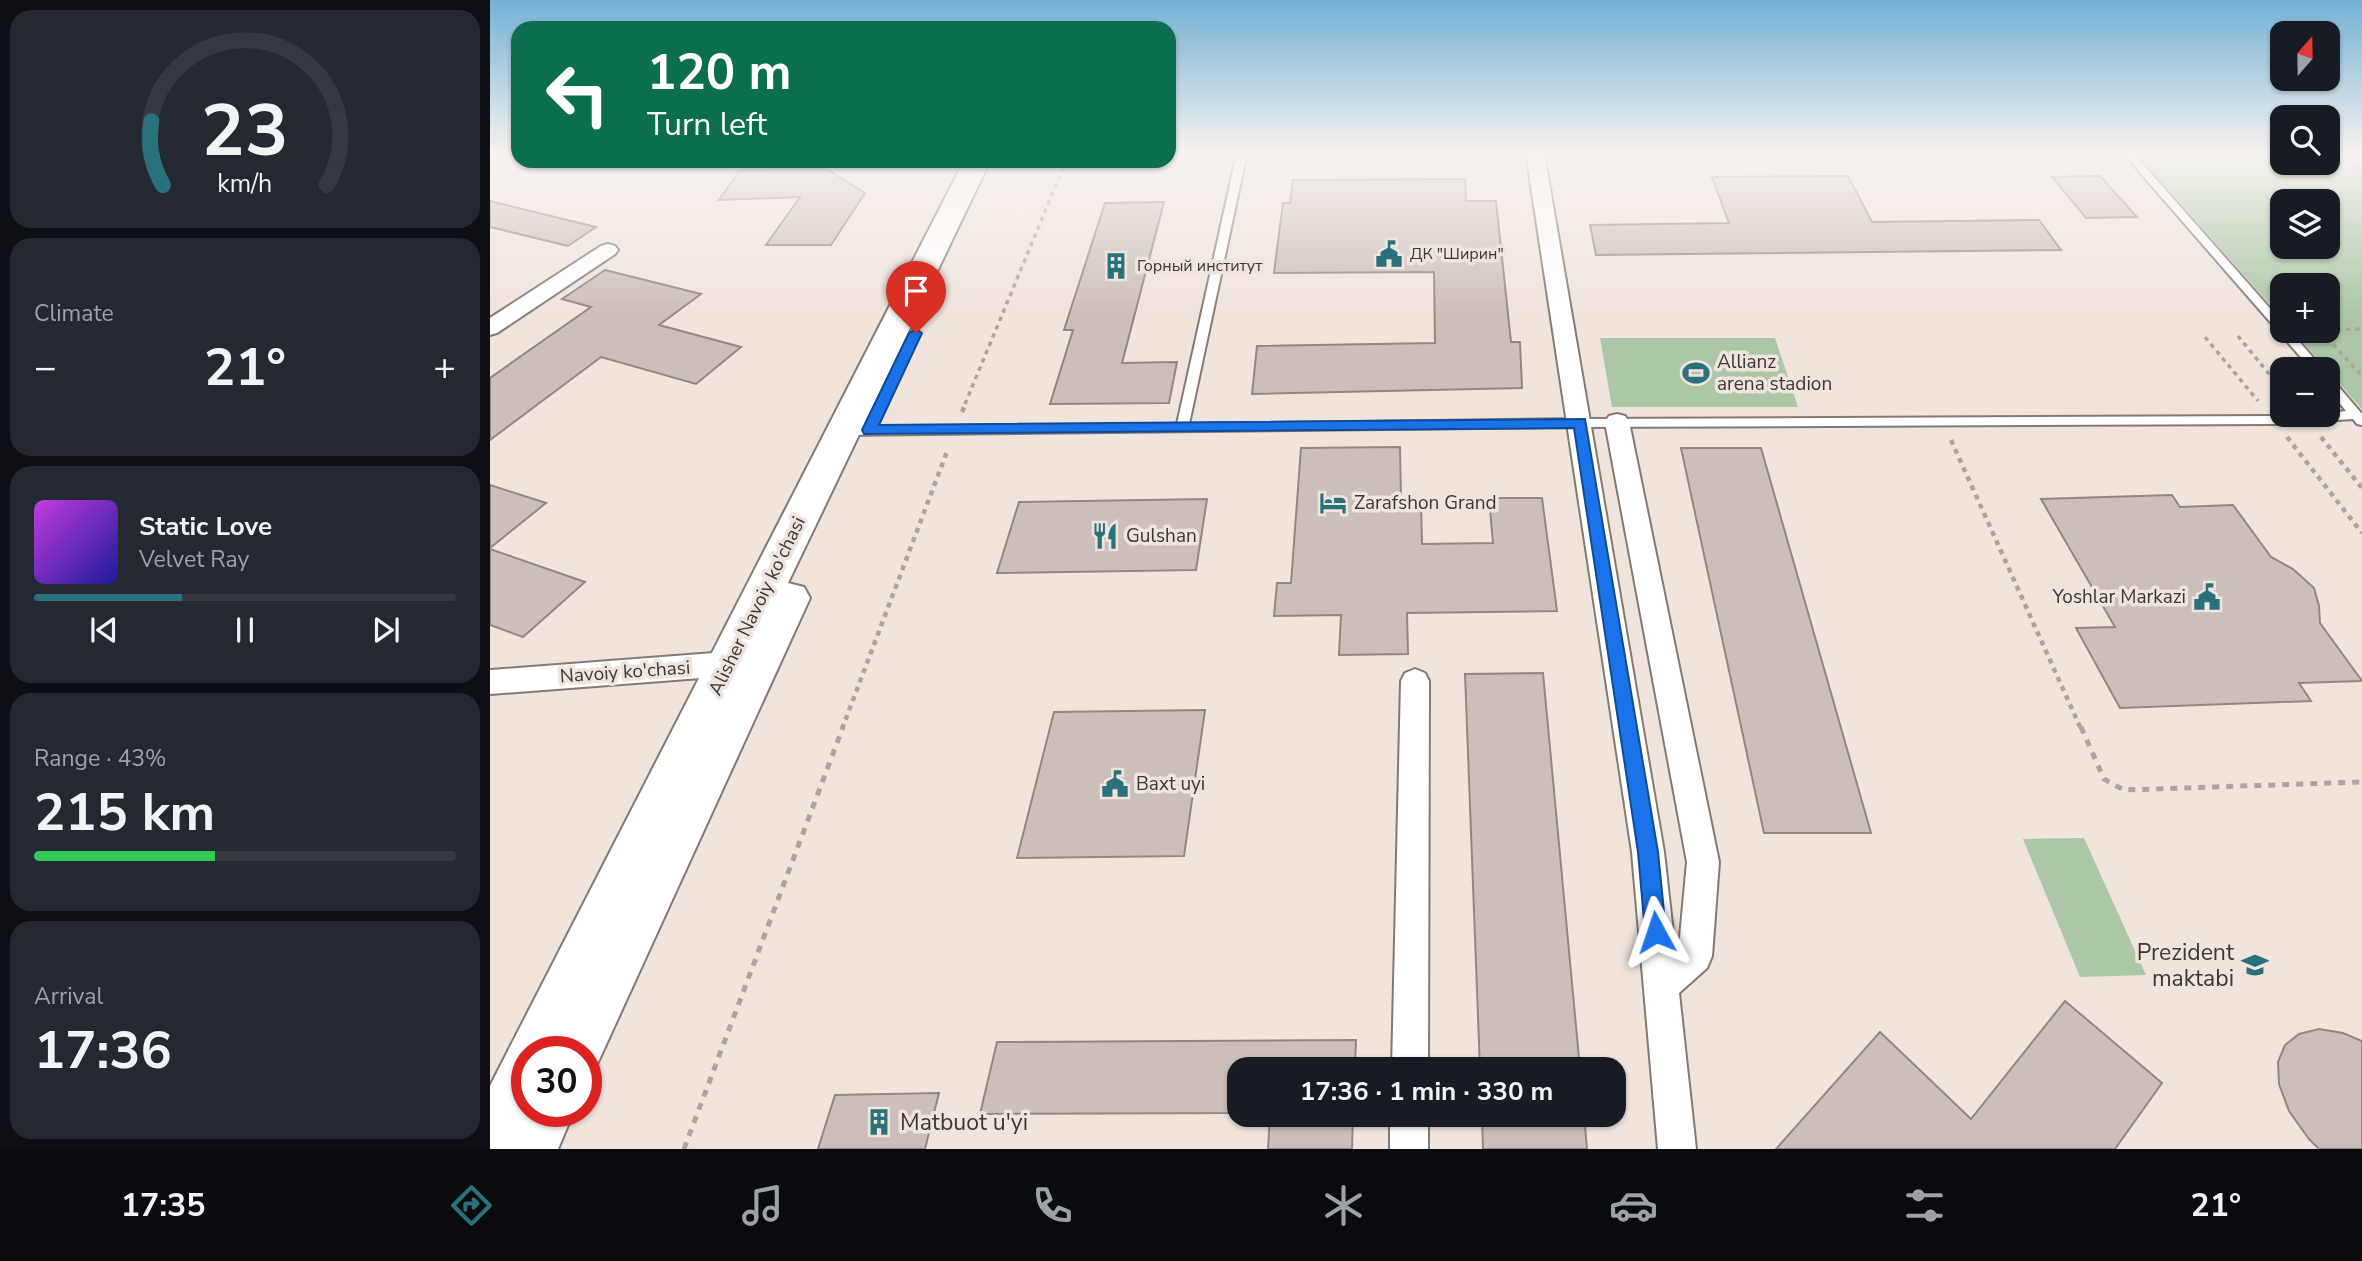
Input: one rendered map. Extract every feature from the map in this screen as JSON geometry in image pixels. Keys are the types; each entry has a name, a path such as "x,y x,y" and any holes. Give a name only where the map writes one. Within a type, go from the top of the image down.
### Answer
{"main road":[{"name":"Alisher Navoiy ko'chasi","path":"582,1036 744,663 856,431 957,207"},
{"name":"Alisher Navoiy ko'chasi","path":"856,431 974,207"},
{"name":"Alisher Navoiy ko'chasi","path":"545,1036 744,663"},
{"path":"490,1144 511,1102"},
{"path":"529,1149 539,1127"}],"street":[{"path":"1544,207 1648,852 1676,1149"},
{"path":"490,328 608,250"},
{"path":"1616,422 1703,862 1695,956 1661,986"},
{"name":"Navoiy ko'chasi","path":"490,682 744,663"},
{"path":"1410,1057 1415,681"},
{"path":"1409,1127 1409,1149"}],"lane":[{"path":"1182,428 1230,207"},
{"path":"2176,207 2270,315"},
{"path":"2294,343 2307,357"},
{"path":"2340,396 2359,419"},
{"path":"856,431 1616,422 1944,424 2270,419"},
{"path":"2340,419 2359,419"}],"path":[{"path":"684,1149 955,430 1047,207"},
{"path":"2340,330 2362,329"},
{"path":"2238,336 2270,375"},
{"path":"2332,343 2362,376"},
{"path":"1944,424 2105,779 2124,790 2362,782"},
{"path":"2312,427 2362,488"}],"green space":[{"path":"2183,207 2270,207 2270,259 2340,259 2340,207 2362,207 2362,409 2340,384 2340,357 2316,357 2304,343 2340,343 2340,273 2270,273 2270,304"},
{"name":"Allianz arena stadion","path":"1600,338 1775,338 1798,407 1612,407"},
{"path":"2084,838 2146,975 2080,977 2023,839"}],"building":[{"path":"490,207 513,207 596,227 568,246 490,227"},
{"path":"793,207 856,207 831,245 766,245"},
{"path":"1104,207 1163,207 1122,363 1177,362 1169,403 1050,404 1073,330 1064,330"},
{"path":"1283,207 1497,207 1511,342 1520,342 1522,388 1252,394 1257,346 1435,343 1434,272 1274,273"},
{"path":"1723,207 1864,207 1872,222 2039,220 2061,250 1596,255 1590,225 1729,223"},
{"path":"2077,207 2128,207 2137,217 2086,218"},
{"path":"605,270 701,294 659,325 741,347 696,384 601,357 490,440 490,378 591,307 562,299"},
{"path":"1400,447 1401,501 1421,500 1422,544 1493,543 1489,498 1542,498 1557,611 1407,613 1408,654 1339,655 1341,615 1274,616 1277,583 1291,583 1301,448"},
{"path":"1681,448 1761,448 1871,833 1764,833"},
{"path":"490,485 546,503 490,548"},
{"name":"Yoshlar Markazi","path":"2172,495 2180,507 2233,505 2271,557 2293,569 2314,588 2320,623 2362,681 2299,683 2311,701 2120,708 2076,628 2115,627 2041,499"},
{"name":"Gulshan","path":"1207,499 1196,570 997,573 1019,502"},
{"path":"490,549 585,582 523,637 490,625"},
{"path":"1543,673 1579,1057 1480,1057 1465,674"},
{"name":"Baxt uyi","path":"1205,710 1184,856 1017,858 1054,712"},
{"path":"2065,1001 2162,1083 2115,1149 1776,1149 1880,1032 1971,1119"},
{"path":"2319,1029 2343,1033 2362,1041 2362,1149 2319,1149 2289,1111 2279,1084 2278,1062 2285,1045 2299,1034"},
{"path":"1356,1040 1355,1057 1227,1057 1227,1113 980,1114 997,1042"},
{"name":"Matbuot u'yi","path":"939,1093 925,1149 818,1149 835,1095"},
{"path":"1269,1127 1353,1127 1352,1149 1268,1149"},
{"path":"1482,1127 1585,1127 1587,1149 1483,1149"}],"place":[{"name":"ДК \"Ширин\"","path":"1389,254"},
{"name":"Горный институт","path":"1116,266"},
{"name":"Allianz arena stadion","path":"1696,373"},
{"name":"Zarafshon Grand","path":"1333,503"},
{"name":"Gulshan","path":"1105,536"},
{"name":"Yoshlar Markazi","path":"2207,597"},
{"name":"Baxt uyi","path":"1115,784"},
{"name":"Prezident maktabi","path":"2255,965"},
{"name":"Matbuot u'yi","path":"879,1122"}],"route":[{"path":"916,333 869,430 1580,423 1648,852 1656,932"}]}
